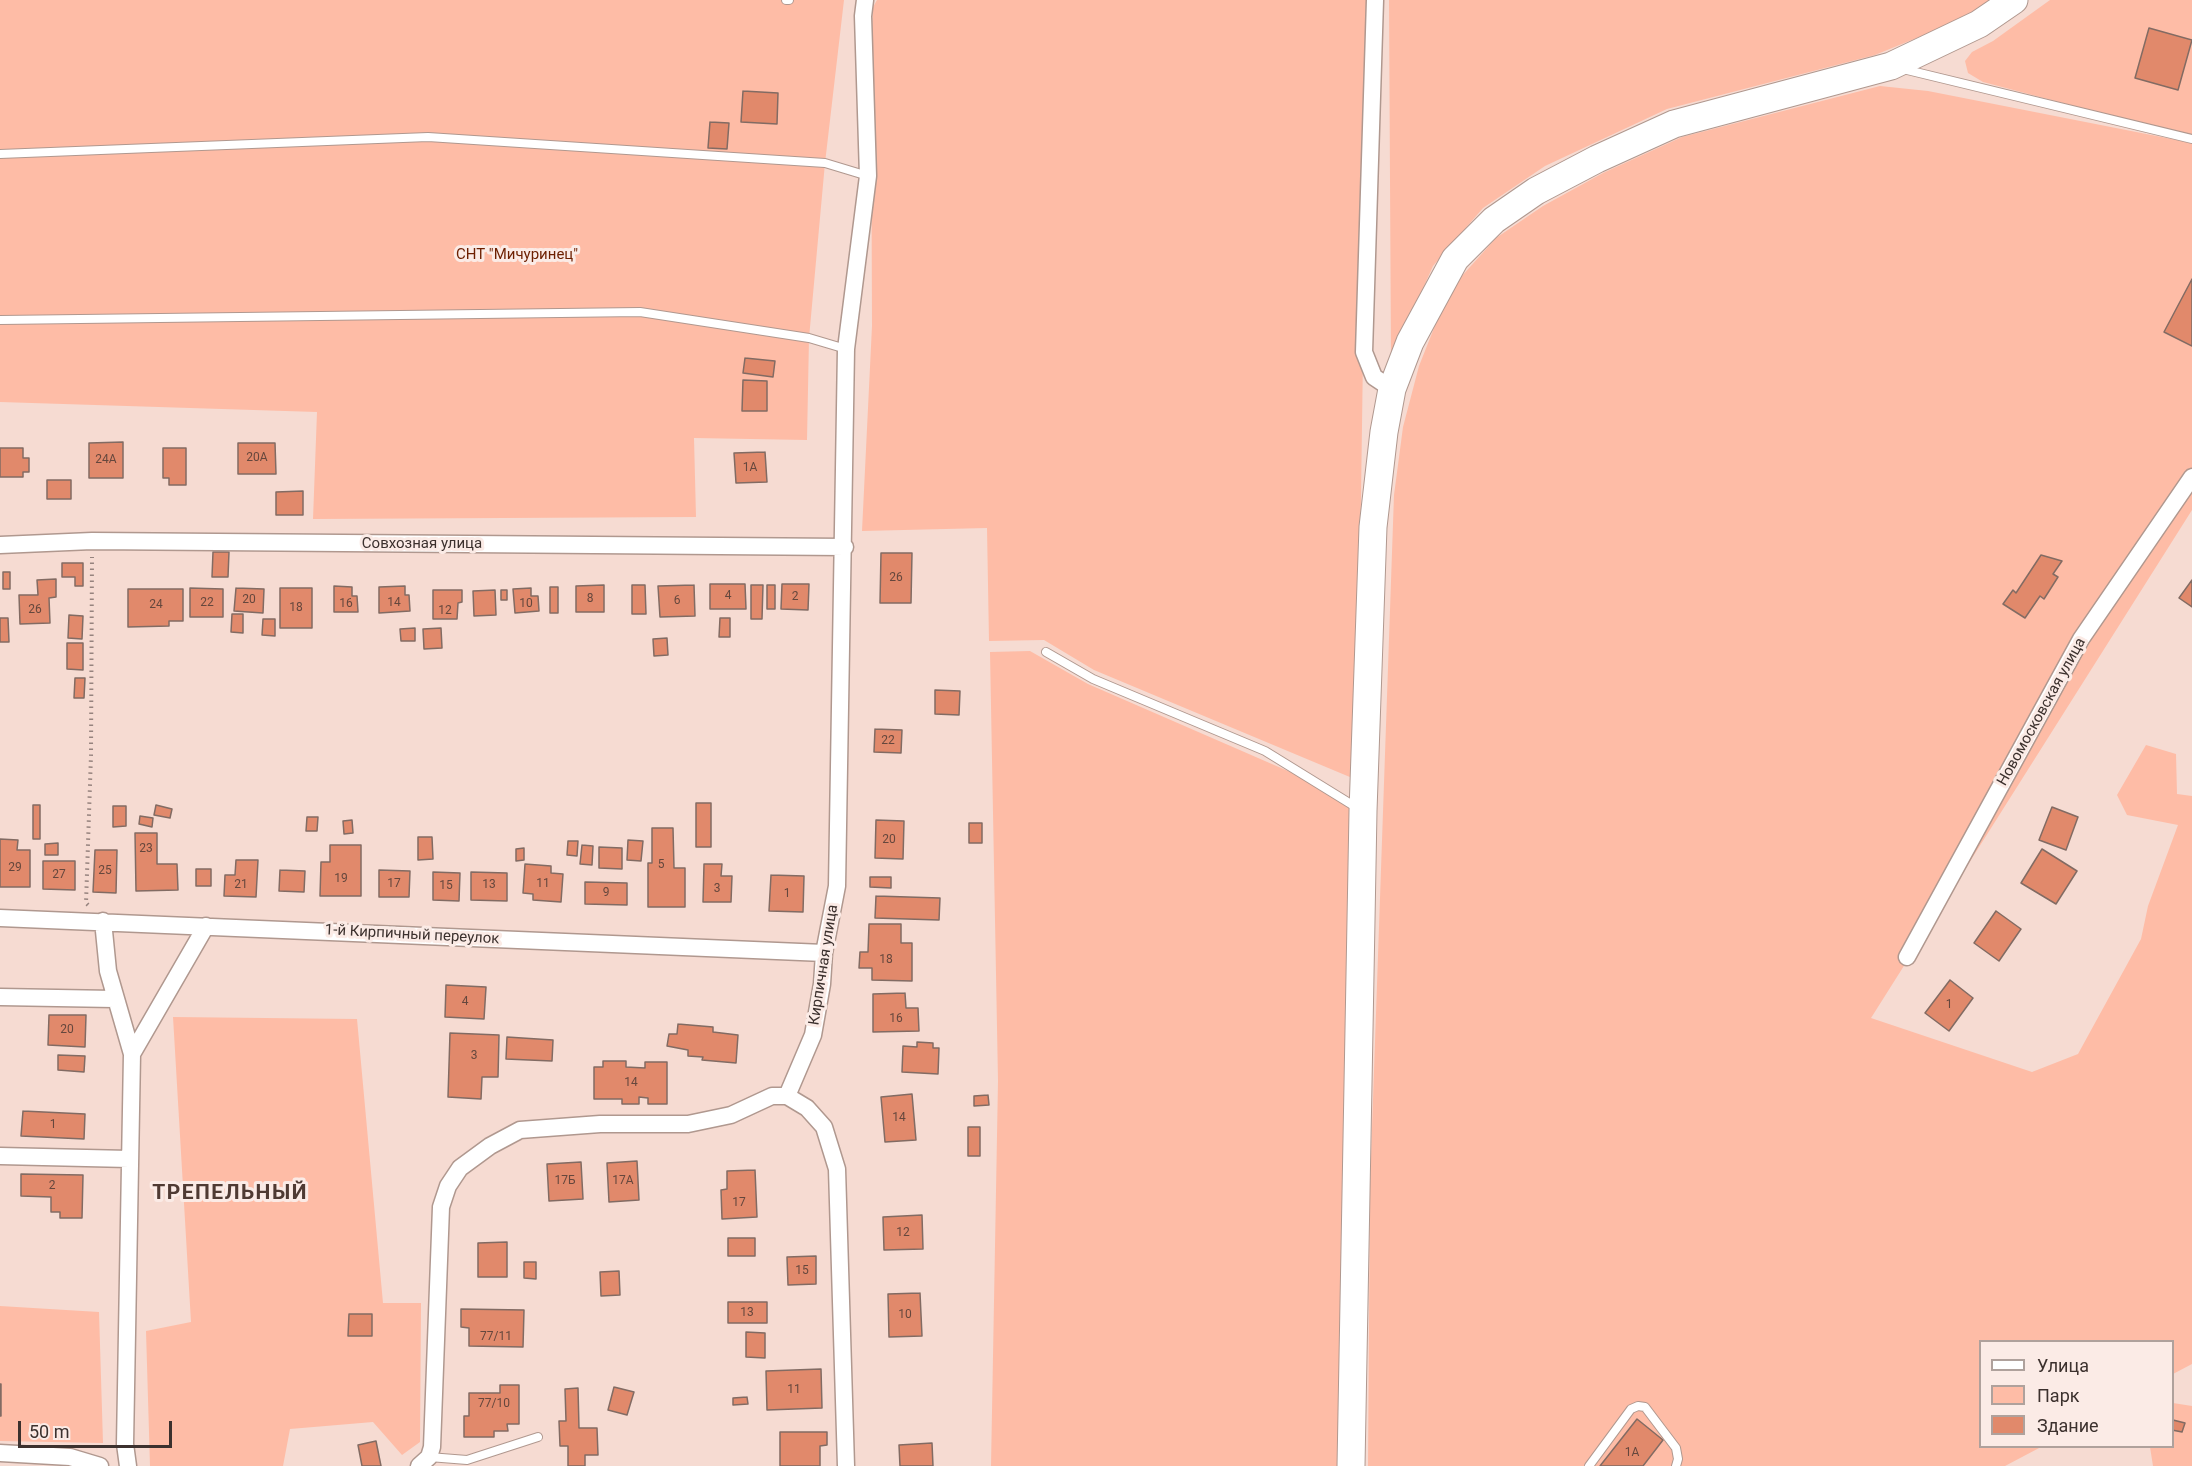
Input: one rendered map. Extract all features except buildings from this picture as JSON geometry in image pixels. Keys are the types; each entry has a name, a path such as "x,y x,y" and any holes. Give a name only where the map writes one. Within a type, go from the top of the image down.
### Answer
{"main road":[{"path":"1352,1466 1363,811 1373,527 1384,432 1392,389 1410,342 1455,259 1494,220 1536,191 1597,159 1674,124 1891,66 1979,24 2014,0"}],"street":[{"name":"Кирпичная улица","path":"788,1096 813,1035 822,984 824,953 837,886 845,547 846,349 868,176 863,0"},
{"path":"1375,0 1364,352 1374,377 1392,389"},
{"name":"Новомосковская улица","path":"1907,957 2081,639 2192,477"},
{"name":"Совхозная улица","path":"0,545 92,541 845,547"},
{"name":"1-й Кирпичный переулок","path":"0,918 824,953"},
{"path":"103,921 108,970 114,999 132,1054 125,1444 128,1466"},
{"path":"132,1054 206,926"},
{"path":"0,997 114,999"},
{"path":"422,1463 432,1447 441,1207 448,1186 460,1168 490,1146 520,1130 600,1124 688,1124 731,1115 772,1096 788,1096 807,1108 824,1127 837,1169 846,1466"},
{"path":"0,1156 129,1159"},
{"path":"0,1453 70,1456 100,1466"}],"lane":[{"path":"1891,66 2192,139"},
{"path":"0,154 428,137 825,163 868,176"},
{"path":"0,320 640,312 809,338 846,349"},
{"path":"1046,652 1093,679 1265,751 1363,811"},
{"path":"1589,1466 1631,1409 1638,1406 1644,1407 1676,1448 1678,1459 1676,1466"},
{"path":"422,1463 467,1460 538,1437"}],"path":[{"path":"92,541 91,755 86,903 103,921"}],"green space":[{"name":"СНТ \"Мичуринец\"","path":"0,0 844,0 825,163 809,338 807,440 694,438 696,517 313,519 317,412 0,402"},
{"path":"877,0 1368,0 1357,780 1094,670 1044,640 989,641 987,528 862,531 872,326 871,51 873,7"},
{"path":"1389,0 1997,0 1985,10 1875,55 1667,109 1545,166 1483,208 1433,266 1391,360"},
{"path":"2050,0 2192,0 2192,137 1983,82 1968,73 1965,61 1972,52 1993,41"},
{"path":"1880,86 1928,91 2192,143 2192,510 1871,1018 2032,1072 2078,1054 2141,939 2148,906 2178,825 2127,815 2117,795 2146,745 2176,754 2177,794 2192,796 2192,1364 2174,1373 2174,1340 1979,1340 1979,1448 2039,1448 2005,1466 1368,1466 1370,1186 1394,495 1403,427 1419,366 1438,318 1461,277 1496,238 1543,206 1603,173 1682,137"},
{"path":"1030,651 1088,684 1350,798 1342,1466 991,1466 998,1081 990,652"},
{"path":"173,1017 357,1019 383,1303 421,1303 420,1442 402,1455 373,1422 290,1429 283,1466 150,1466 146,1331 191,1322"},
{"path":"0,1306 99,1312 103,1443 0,1441"},
{"path":"2174,1403 2192,1406 2192,1466 2153,1466 2150,1448 2174,1448"}],"district":[{"name":"ТРЕПЕЛЬНЫЙ","path":"230,1194"}]}
